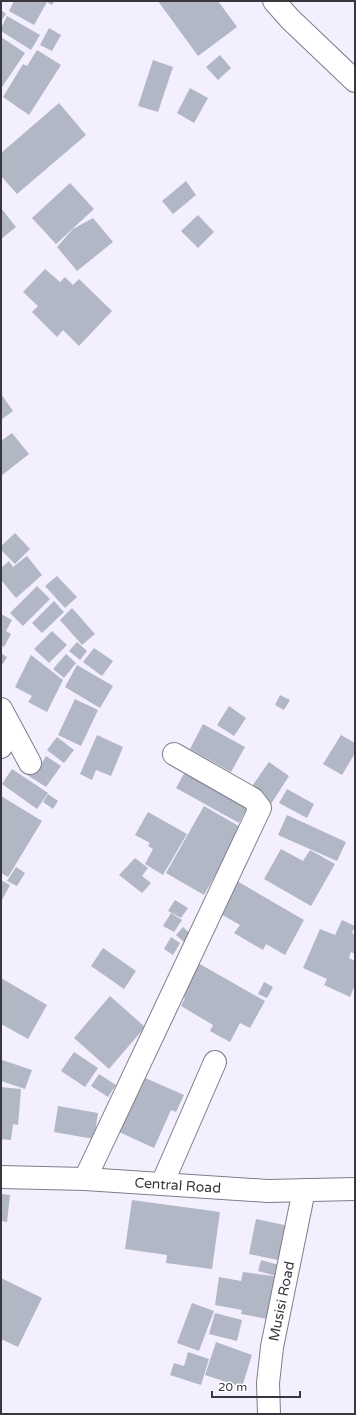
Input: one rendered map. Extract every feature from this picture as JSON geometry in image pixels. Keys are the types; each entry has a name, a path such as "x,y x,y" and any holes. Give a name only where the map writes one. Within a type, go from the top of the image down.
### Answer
{"street":[{"path":"274,1 295,24 355,81"},
{"path":"1,709 30,763"},
{"path":"1,747 11,728"},
{"path":"85,1179 260,808 253,799 174,754"},
{"path":"162,1184 214,1062"},
{"name":"Central Road","path":"1,1177 85,1179 268,1191 355,1190"},
{"name":"Musisi Road","path":"269,1414 268,1383 272,1347 304,1190"}],"building":[{"path":"14,1 54,1 52,5 47,2 34,25 9,11"},
{"path":"158,1 218,1 237,27 198,56"},
{"path":"1,10 6,14 1,21"},
{"path":"7,16 40,35 31,50 1,31"},
{"path":"49,28 61,35 52,51 40,45"},
{"path":"1,37 25,53 2,87 1,86"},
{"path":"37,50 61,65 29,115 3,97 23,64 27,66"},
{"path":"220,55 231,68 218,80 206,67"},
{"path":"153,60 173,67 158,112 138,106"},
{"path":"190,88 208,98 194,123 177,113"},
{"path":"59,103 86,135 17,194 1,176 1,153"},
{"path":"186,181 196,195 173,214 162,201"},
{"path":"70,183 94,209 56,244 32,218"},
{"path":"1,208 16,227 1,239"},
{"path":"198,215 214,232 198,248 181,231"},
{"path":"93,218 113,242 77,271 57,247 73,229"},
{"path":"45,269 60,282 65,277 73,285 79,279 112,311 79,346 63,330 57,337 32,312 38,306 23,292"},
{"path":"1,394 13,411 1,420"},
{"path":"12,433 29,454 1,476 1,441"},
{"path":"15,533 30,549 15,564 1,550 1,546"},
{"path":"27,556 42,575 16,598 1,580 1,568 9,561 13,567"},
{"path":"57,576 77,597 65,608 45,586"},
{"path":"37,586 50,599 23,626 10,613"},
{"path":"54,601 64,612 42,633 32,623"},
{"path":"72,608 95,634 82,645 60,620"},
{"path":"1,614 12,620 6,631 11,634 4,647 1,645"},
{"path":"52,631 67,645 49,663 34,649"},
{"path":"77,642 87,651 80,660 69,651"},
{"path":"94,648 113,661 102,676 83,662"},
{"path":"1,653 7,657 3,664 1,663"},
{"path":"66,654 76,663 64,678 53,669"},
{"path":"31,655 63,680 47,712 28,702 32,696 15,687"},
{"path":"77,665 113,686 100,708 65,687"},
{"path":"280,695 290,700 284,710 275,705"},
{"path":"75,699 98,710 81,746 58,735"},
{"path":"229,706 246,718 234,736 217,725"},
{"path":"203,724 245,747 231,772 190,749"},
{"path":"97,735 123,747 111,776 96,770 92,780 80,774"},
{"path":"341,735 355,743 355,753 342,775 323,764"},
{"path":"57,737 74,750 64,763 47,750"},
{"path":"46,756 61,766 46,787 24,773 30,763 39,768"},
{"path":"269,762 289,776 271,804 250,789"},
{"path":"12,769 48,793 37,809 2,784"},
{"path":"186,770 248,806 239,823 176,788"},
{"path":"287,789 314,804 307,818 279,803"},
{"path":"48,794 58,801 53,809 43,802"},
{"path":"1,796 42,821 8,877 1,873"},
{"path":"204,806 242,828 204,895 166,873"},
{"path":"148,812 187,834 163,875 145,864 153,849 148,846 150,843 135,835"},
{"path":"287,815 346,842 337,861 278,835"},
{"path":"281,849 303,861 310,850 335,864 311,906 264,879"},
{"path":"135,858 148,868 142,876 151,883 142,893 119,875"},
{"path":"16,867 25,873 17,886 7,881"},
{"path":"1,880 10,885 1,902"},
{"path":"237,881 304,920 285,955 266,944 263,950 234,933 240,925 219,913"},
{"path":"175,900 188,908 181,918 168,911"},
{"path":"171,913 182,920 174,932 163,926"},
{"path":"342,920 355,926 352,933 355,935 355,954 351,952 349,958 355,961 355,985 350,997 324,985 327,979 303,968 320,929 335,935"},
{"path":"183,927 193,936 186,944 176,935"},
{"path":"171,937 180,943 173,955 164,949"},
{"path":"103,948 136,971 124,989 91,966"},
{"path":"198,963 265,1001 250,1028 240,1023 230,1042 210,1031 213,1025 181,1006 185,998 180,995"},
{"path":"1,978 47,1005 28,1039 1,1024"},
{"path":"264,982 273,987 267,998 258,994"},
{"path":"110,996 145,1027 109,1069 74,1038"},
{"path":"74,1052 98,1068 85,1087 61,1071"},
{"path":"2,1060 32,1070 25,1089 1,1081"},
{"path":"99,1074 116,1085 108,1097 91,1086"},
{"path":"143,1077 184,1095 176,1112 171,1110 154,1148 119,1132"},
{"path":"1,1087 21,1089 18,1125 13,1124 11,1140 1,1139"},
{"path":"58,1106 98,1113 94,1139 54,1132"},
{"path":"1,1194 10,1195 7,1222 1,1221"},
{"path":"132,1200 220,1212 212,1269 166,1263 167,1255 125,1249"},
{"path":"256,1219 289,1226 282,1261 249,1254"},
{"path":"261,1260 279,1265 276,1276 258,1271"},
{"path":"243,1272 280,1277 273,1320 241,1314 242,1310 215,1305 219,1277 241,1281"},
{"path":"1,1278 42,1298 18,1347 1,1339"},
{"path":"192,1303 214,1311 199,1351 177,1343"},
{"path":"215,1313 242,1320 237,1341 209,1334"},
{"path":"216,1342 252,1355 242,1387 205,1375"},
{"path":"188,1352 209,1359 201,1385 170,1375 174,1363 184,1366"}]}
